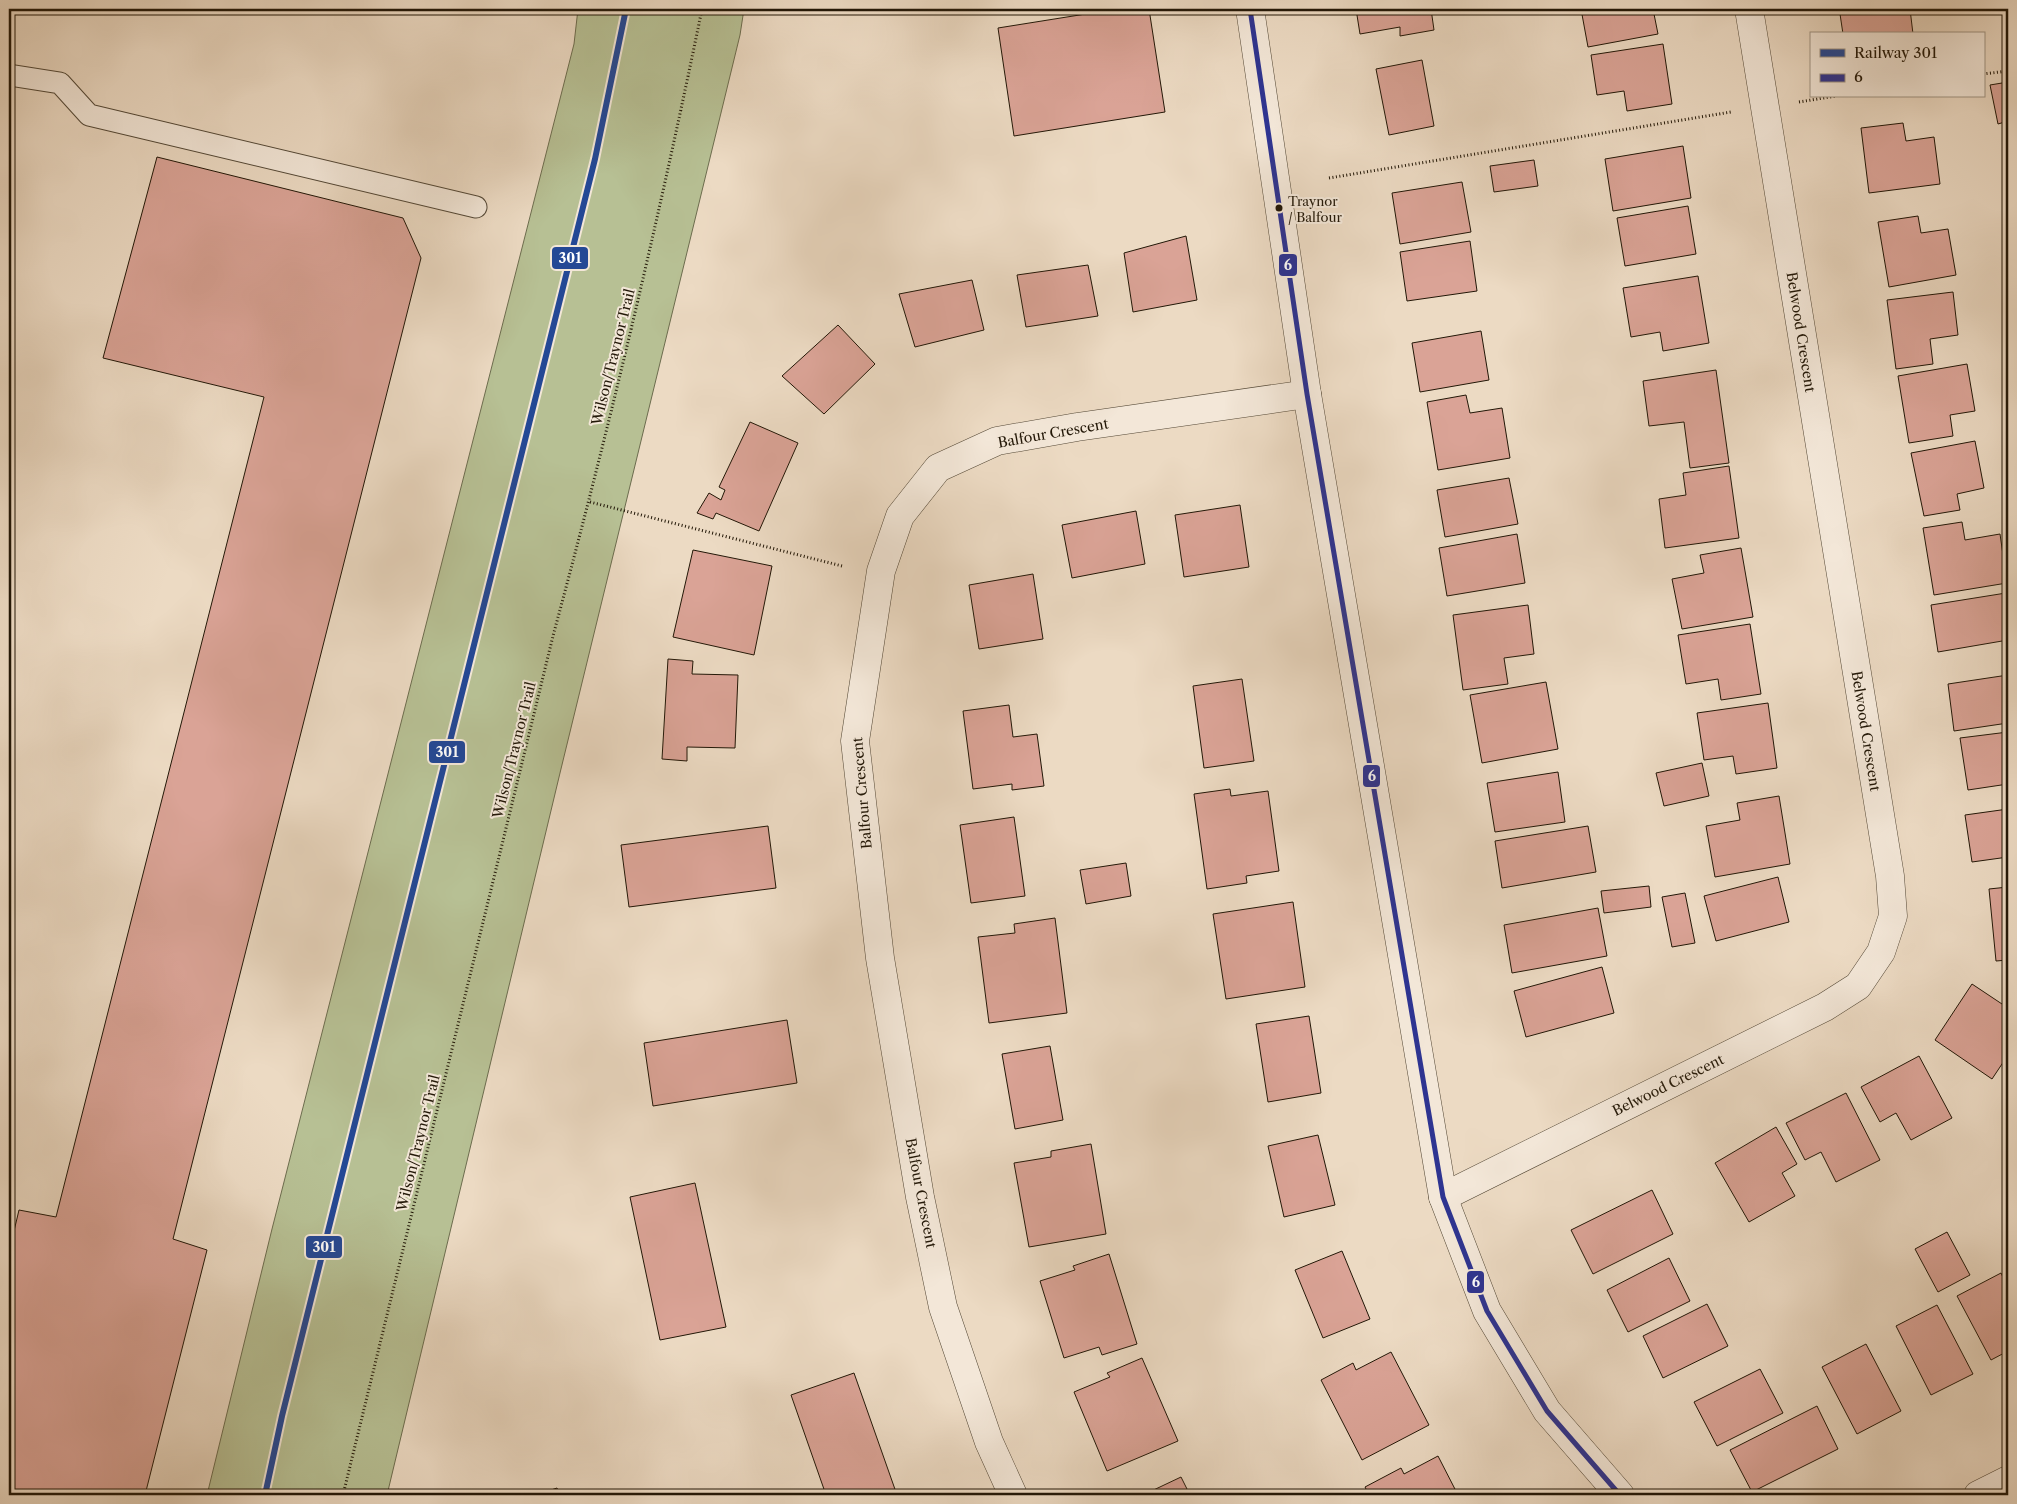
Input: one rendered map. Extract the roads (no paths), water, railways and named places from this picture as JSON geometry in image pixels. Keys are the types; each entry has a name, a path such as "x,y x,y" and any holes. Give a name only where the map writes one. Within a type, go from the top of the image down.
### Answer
{"street":[{"path":"1250,9 1307,394 1442,1198 1487,1312 1547,1411 1620,1495"},
{"name":"Belwood Crescent","path":"1442,1198 1825,1007 1858,986 1881,952 1892,916 1890,876 1749,9"},
{"name":"Balfour Crescent","path":"1013,1495 989,1442 943,1307 920,1197 880,958 855,741 881,571 900,516 938,468 997,441 1087,425 1307,394"},
{"path":"1978,1495 2008,1480"}],"lane":[{"path":"9,75 60,83 89,115 476,207"}],"rail line":[{"name":"301","path":"265,1495 282,1416 595,159 626,9"}],"place":[{"name":"Traynor / Balfour","path":"1279,208"}]}
